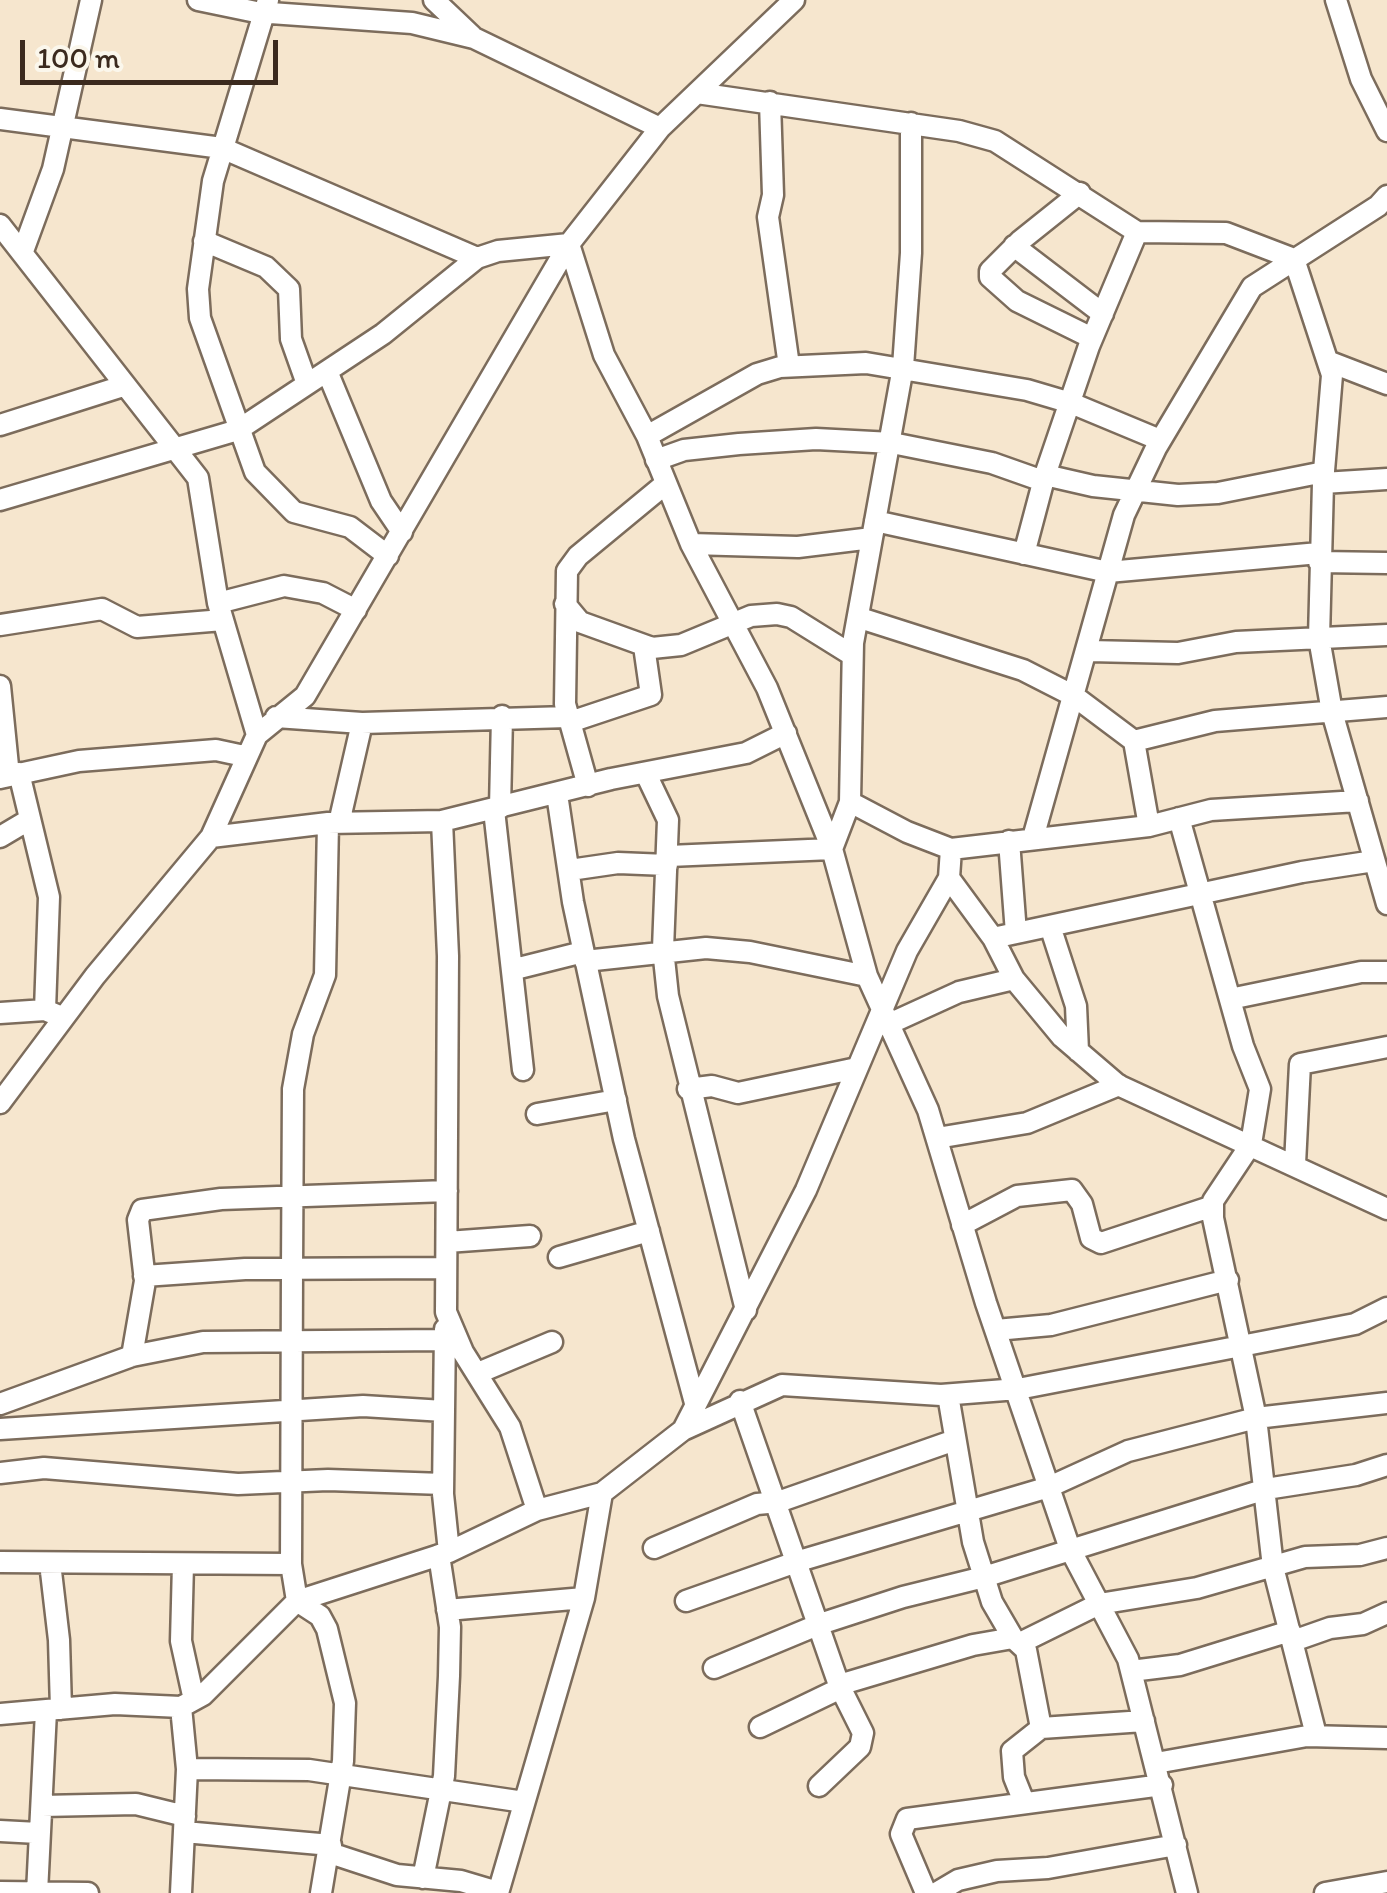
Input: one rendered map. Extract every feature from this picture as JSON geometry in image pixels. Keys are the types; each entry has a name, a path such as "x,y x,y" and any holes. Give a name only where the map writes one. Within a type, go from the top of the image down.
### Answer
{"street":[{"path":"22,251 48,183 90,0"},
{"path":"198,0 412,23 474,38 660,128"},
{"path":"0,1103 54,1014 211,837 244,756 257,735 305,696 569,244 660,128 794,0"},
{"path":"1336,0 1361,79 1387,131"},
{"path":"441,3 474,38"},
{"path":"267,6 222,148 204,241 200,318 250,466 294,512 350,527 388,556"},
{"path":"697,93 912,123 995,141 1138,232 1226,233 1294,258"},
{"path":"770,102 773,195 768,217 789,366"},
{"path":"0,120 222,148 477,258"},
{"path":"832,849 850,802 852,655 903,366 912,123"},
{"path":"1080,192 1014,246 990,272 992,280 1017,301 1092,338"},
{"path":"1033,838 1089,651 1108,572 1135,492 1160,440 1237,306 1269,273 1378,206 1387,196"},
{"path":"0,225 198,478 220,611 257,735"},
{"path":"1024,554 1044,478 1092,338 1138,232"},
{"path":"204,241 266,267 289,289 291,340 307,384"},
{"path":"0,500 174,452 238,430 383,334 477,258 498,251 569,244"},
{"path":"569,244 604,355 647,436 691,544 734,623 786,734 832,849 867,976 887,1013 936,1138 1070,1549 1120,1637 1162,1785 1187,1893"},
{"path":"1014,246 1103,314"},
{"path":"1294,258 1330,362 1333,395 1323,478 1319,638 1332,712 1358,802 1377,835 1374,861 1387,904"},
{"path":"1330,362 1387,384"},
{"path":"647,436 757,374 789,366 903,366 985,380 1071,403 1160,440"},
{"path":"326,371 381,500 402,532"},
{"path":"0,425 124,386"},
{"path":"656,460 689,449 757,442 892,442 1044,478 1135,492 1218,493 1323,478 1387,480"},
{"path":"588,786 569,720 564,604 567,571 578,556 664,485"},
{"path":"691,544 798,547 874,530 1108,572 1319,557 1387,563"},
{"path":"0,625 102,609 138,627 220,611 284,586 322,594 356,610"},
{"path":"564,604 580,622 644,646 681,645 763,614 791,617 852,655"},
{"path":"860,618 1024,670 1074,696 1134,741 1150,826"},
{"path":"1089,651 1178,652 1236,642 1387,634"},
{"path":"276,718 362,722 502,716 569,720 650,695 644,646"},
{"path":"0,686 7,767 43,860 50,896 54,1014"},
{"path":"1134,741 1215,722 1387,708"},
{"path":"502,716 497,809 523,1070"},
{"path":"321,1893 341,1776 345,1703 340,1672 320,1616 297,1601 291,1564 296,1062 324,975 334,823 362,722"},
{"path":"211,837 334,823 442,821 746,753 786,734"},
{"path":"7,767 216,750 244,756"},
{"path":"646,774 668,820 663,950 668,996 688,1089 726,1218 746,1310"},
{"path":"557,794 584,956 616,1100 696,1403"},
{"path":"850,802 907,832 951,849 1150,826 1260,804 1358,802"},
{"path":"962,1225 1017,1196 1072,1190 1082,1204 1091,1238 1101,1243 1213,1206 1251,1144 1261,1095 1199,894 1180,818"},
{"path":"0,837 27,820"},
{"path":"414,1883 442,1788 450,1676 443,1484 448,956 442,821"},
{"path":"1010,841 1016,933"},
{"path":"570,870 618,863 832,849"},
{"path":"683,1430 799,1206 857,1068 887,1013 949,878 951,849"},
{"path":"993,938 1374,861"},
{"path":"949,878 993,938 1014,979 1078,1051 1119,1085 1387,1209"},
{"path":"1050,926 1076,1006 1078,1051"},
{"path":"515,968 584,956 663,950 750,952 867,976"},
{"path":"1230,999 1361,972 1387,972"},
{"path":"887,1013 1014,979"},
{"path":"0,1013 54,1014"},
{"path":"1296,1164 1300,1064 1387,1047"},
{"path":"688,1089 712,1086 738,1093 857,1068"},
{"path":"936,1138 1026,1124 1119,1085"},
{"path":"537,1114 616,1100"},
{"path":"132,1356 144,1276 138,1220 142,1210 221,1200 447,1191"},
{"path":"1213,1206 1256,1418 1273,1568 1316,1735"},
{"path":"559,1257 649,1231"},
{"path":"447,1242 530,1236"},
{"path":"144,1276 445,1268"},
{"path":"996,1330 1051,1325 1228,1280"},
{"path":"0,1714 115,1704 187,1704 297,1601 444,1553 538,1510 602,1493 683,1430 782,1385 948,1395 1018,1389 1355,1324 1387,1308"},
{"path":"446,1312 510,1427 538,1510"},
{"path":"0,1404 132,1356 203,1342 445,1340"},
{"path":"478,1373 552,1342"},
{"path":"948,1395 966,1510 984,1577 1033,1677 1041,1728"},
{"path":"740,1401 862,1739 819,1786"},
{"path":"686,1601 799,1561 1050,1487 1113,1456 1256,1418 1387,1404"},
{"path":"0,1429 210,1412 292,1413 363,1406 444,1411"},
{"path":"654,1548 757,1504 778,1502 955,1440"},
{"path":"714,1668 820,1624 903,1596 984,1577 1266,1490 1356,1475 1387,1464"},
{"path":"0,1473 44,1468 184,1481 443,1484"},
{"path":"42,1806 136,1804 185,1824 330,1849 414,1883 498,1892 584,1598 602,1493"},
{"path":"760,1728 840,1686 973,1645 1016,1640 1099,1604 1198,1588 1305,1557 1368,1554 1387,1548"},
{"path":"0,1562 291,1564"},
{"path":"37,1892 38,1833 53,1710 50,1563"},
{"path":"180,1893 187,1769 187,1704 181,1641 183,1564"},
{"path":"447,1610 584,1598"},
{"path":"1131,1671 1180,1665 1292,1636 1363,1624 1387,1613"},
{"path":"1024,1802 1014,1777 1012,1750 1041,1728 1144,1721"},
{"path":"1156,1763 1316,1735 1387,1738"},
{"path":"187,1769 288,1768 524,1802"},
{"path":"926,1893 901,1834 907,1819 1162,1785"},
{"path":"0,1831 38,1833"},
{"path":"936,1893 958,1880 997,1871 1048,1868 1176,1845"},
{"path":"1330,1892 1387,1882"},
{"path":"0,1892 88,1893"}]}
